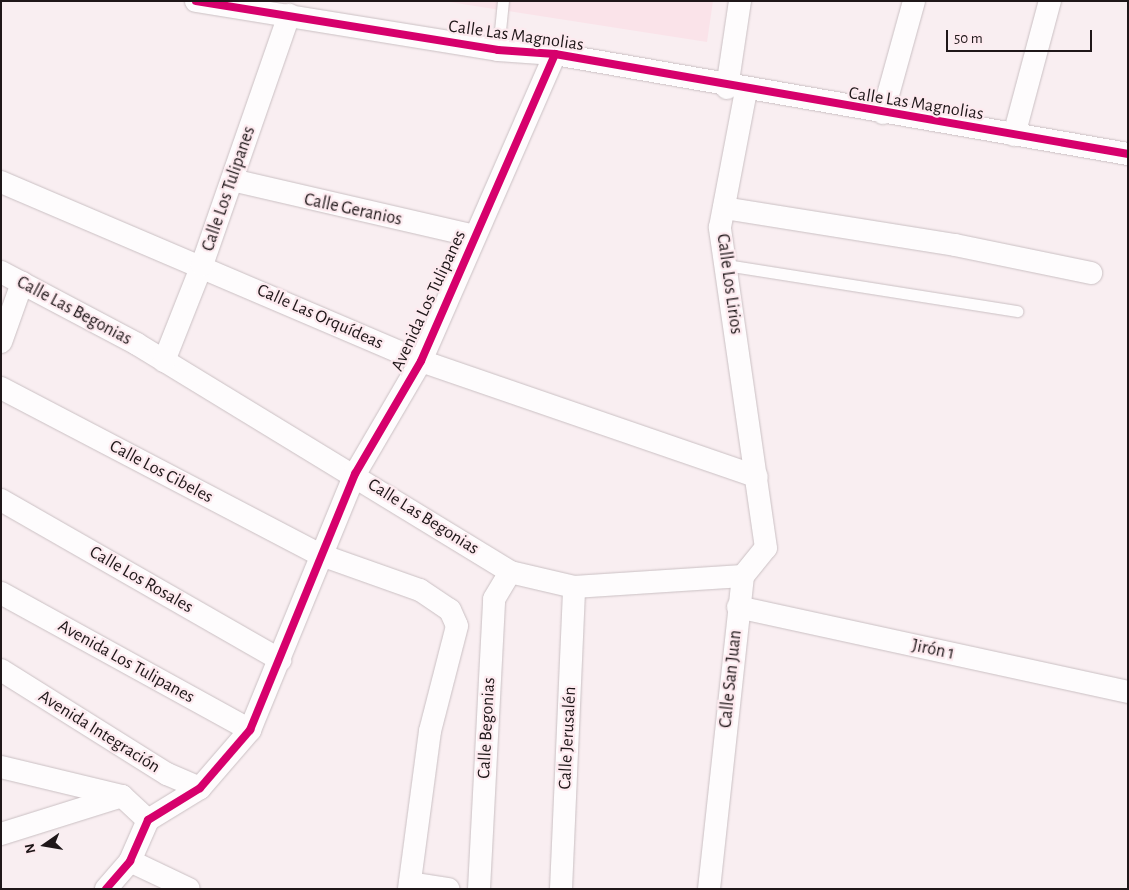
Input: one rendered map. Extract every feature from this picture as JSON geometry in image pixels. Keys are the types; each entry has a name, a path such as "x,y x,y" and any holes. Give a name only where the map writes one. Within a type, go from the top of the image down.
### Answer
{"street":[{"name":"Calle Las Magnolias","path":"196,1 498,50 556,54 736,89 1128,154"},
{"name":"Calle Los Lirios","path":"740,1 736,89 724,208 720,227 757,477"},
{"path":"883,113 914,1"},
{"path":"1014,135 1050,1"},
{"name":"Calle Los Tulipanes","path":"164,361 202,265 288,15"},
{"name":"Avenida Los Tulipanes","path":"148,820 200,788 250,730 354,474 421,361 556,54"},
{"name":"Calle Geranios","path":"232,180 475,236"},
{"name":"Calle Las Orquídeas","path":"1,182 202,265 421,361 757,477"},
{"path":"724,208 955,245 1091,273"},
{"name":"Calle Las Begonias","path":"1,272 164,361 354,474 510,572 574,587 742,576"},
{"path":"1,342 22,283"},
{"name":"Calle Los Cibeles","path":"1,388 321,556 420,590 450,610 457,626 430,731 412,887"},
{"path":"742,576 766,548 757,477"},
{"name":"Calle Los Rosales","path":"1,500 280,660"},
{"name":"Calle Begonias","path":"479,889 494,599 496,588 510,572"},
{"name":"Calle San Juan","path":"709,889 742,576"},
{"name":"Calle Jerusalén","path":"561,889 574,587"},
{"name":"Avenida Los Tulipanes","path":"1,593 250,730"},
{"name":"Jirón 1","path":"738,607 1128,692"},
{"name":"Avenida Integración","path":"1,670 167,774 200,788"},
{"path":"1,768 122,796 148,820 130,861 106,889"},
{"path":"1,834 122,796"},
{"path":"130,861 189,889"},
{"path":"412,887 449,889"}],"lane":[{"path":"498,50 503,1"},
{"path":"726,265 1017,311"}],"shaded area":[{"path":"443,1 713,1 707,42"}],"cycle path":[{"path":"196,1 498,50 555,54 1128,154"},
{"path":"106,889 130,861 148,820 200,788 250,730 355,474 421,361 555,54"}]}
